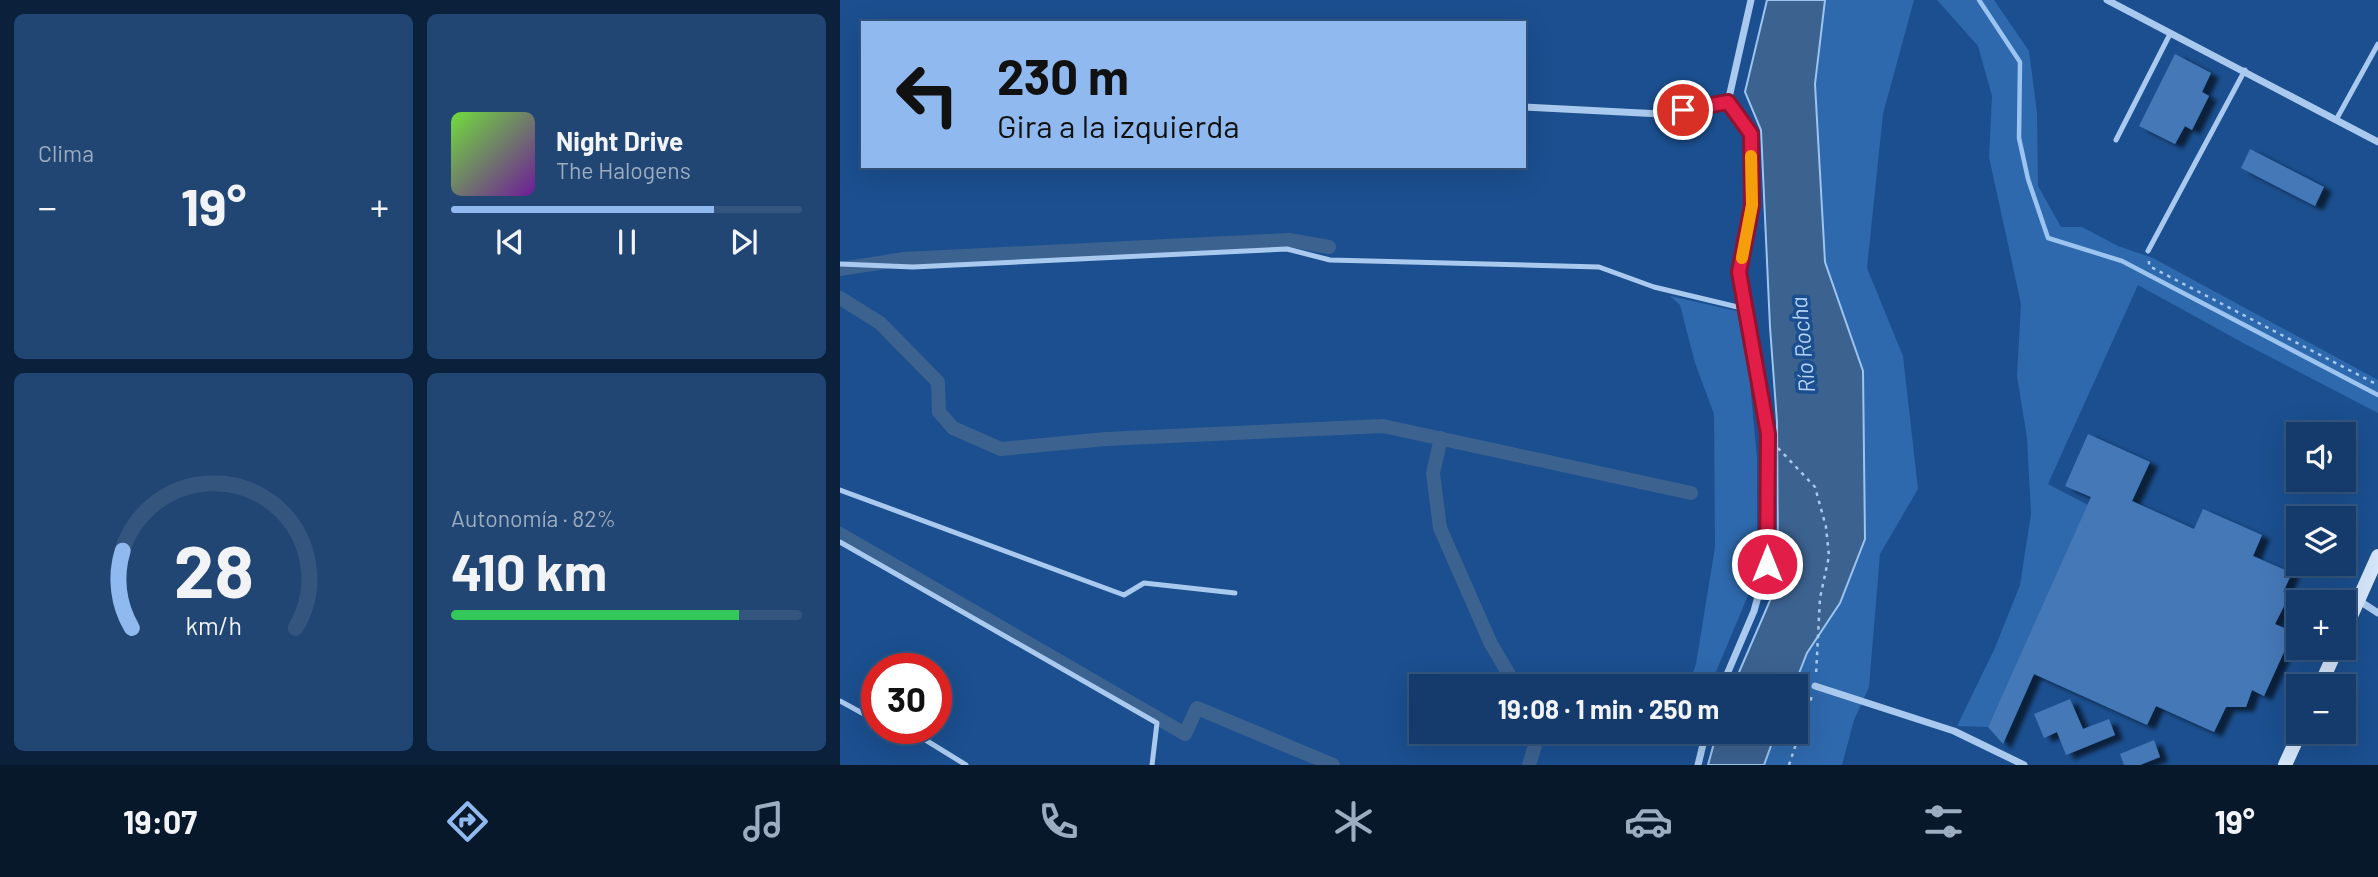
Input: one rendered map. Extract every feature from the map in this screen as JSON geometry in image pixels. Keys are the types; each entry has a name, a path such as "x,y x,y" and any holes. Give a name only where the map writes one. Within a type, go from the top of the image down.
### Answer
{"main road":[{"path":"2356,605 2378,556"},
{"path":"2285,765 2295,744"}],"street":[{"path":"1727,674 1754,611 1767,564 1768,434 1739,272 1752,205 1751,134 1728,102 1751,0"},
{"path":"2112,1 2378,142"},
{"path":"1526,107 1661,114 1728,102"},
{"path":"2358,600 2378,612"},
{"path":"1815,686 1954,731 2024,765"},
{"path":"1698,765 1703,744"}],"lane":[{"path":"2116,140 2170,34"},
{"path":"2336,120 2378,44"},
{"path":"2148,251 2245,71"},
{"path":"840,264 913,267 1287,249 1330,260 1599,267 1654,288 1746,309"},
{"path":"840,490 1124,595 1144,583 1234,593"},
{"path":"840,542 1157,723 1152,765"},
{"path":"840,701 861,712"},
{"path":"932,744 966,765"}],"path":[{"path":"2148,251 2149,266 2378,384"},
{"path":"1768,434 1783,455 1815,487 1826,527 1829,555 1820,598 1815,686 1789,765"}],"shaded area":[{"path":"1825,0 1914,0 1883,114 1867,268 1903,356 1918,489 1880,554 1869,687 1854,720 1842,765 1764,765 1772,744 1808,744 1808,674 1799,674 1807,653 1840,603 1863,371 1825,262 1815,84"},
{"path":"1937,0 1994,0 2029,51 2037,113 2038,186 2061,227 2082,227 2118,246 2153,258 2378,380 2378,413 2138,285 2048,484 2088,505 1988,727 1957,726 1994,650 2020,585 2031,514 2027,438 2017,376 2021,304 1989,157 1992,96 1978,46"},
{"path":"1670,296 1737,311 1750,383 1757,458 1757,574 1715,674 1692,674 1715,547 1714,414 1695,363 1680,305"}],"water":[{"name":"Río Rocha","path":"1767,0 1825,0 1815,84 1825,262 1863,371 1865,539 1840,603 1807,653 1799,674 1738,674 1772,596 1778,557 1777,422 1761,130 1745,92"},
{"path":"1714,744 1772,744 1764,765 1708,765"}],"building":[{"path":"2175,54 2211,73 2202,92 2209,96 2192,130 2185,126 2175,144 2139,126"},
{"path":"2250,149 2324,187 2315,206 2241,168"},
{"path":"2088,434 2150,462 2132,501 2194,529 2203,509 2262,535 2253,556 2286,570 2286,576 2291,576 2283,592 2286,591 2286,602 2275,624 2286,629 2286,647 2264,696 2252,690 2246,707 2226,707 2214,732 2156,706 2147,725 2034,674 2003,744 1988,727 2091,497 2065,486"},
{"path":"2070,699 2083,729 2109,719 2115,735 2066,755 2057,732 2044,738 2034,714"},
{"path":"2154,740 2160,757 2140,765 2124,765 2120,754"}],"waterway":[{"path":"1979,0 2020,62 2019,138 2028,179 2048,238 2122,261 2378,395"},
{"path":"840,269 904,259 1289,240 1329,247"},
{"path":"840,298 880,323 938,382 939,412 953,428 1001,449 1106,439 1383,426 1691,493"},
{"path":"1441,438 1433,473 1440,528 1491,644 1509,674"},
{"path":"840,534 1185,734 1197,708 1333,765"},
{"path":"1529,765 1535,744"}],"slow traffic":[{"path":"1742,258 1752,205 1751,156"}],"route":[{"path":"1683,110 1728,102 1751,134 1752,205 1739,272 1768,434 1767,564"}]}
